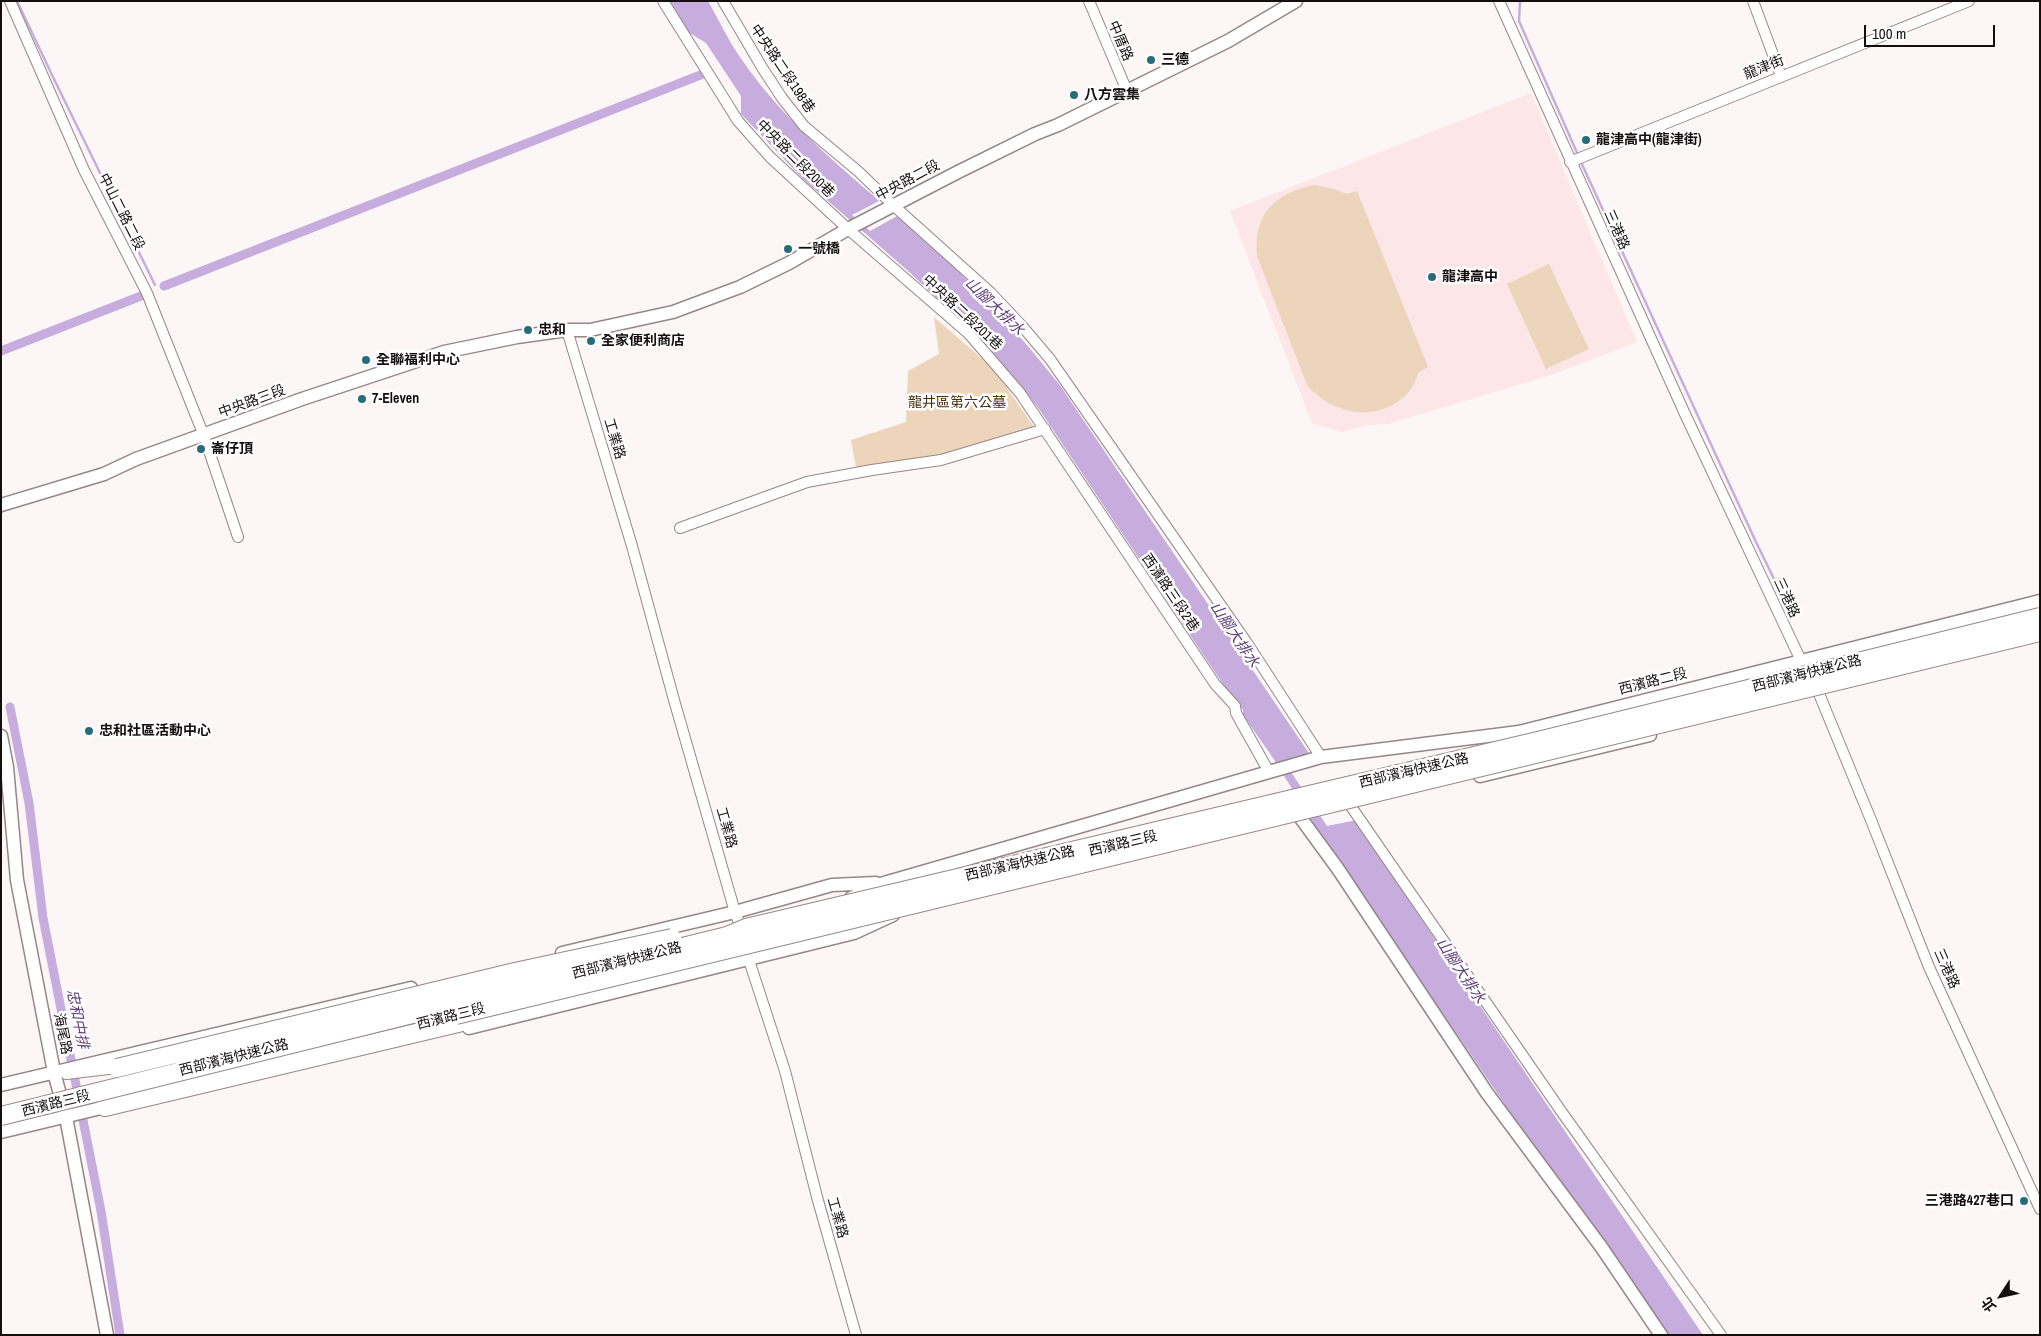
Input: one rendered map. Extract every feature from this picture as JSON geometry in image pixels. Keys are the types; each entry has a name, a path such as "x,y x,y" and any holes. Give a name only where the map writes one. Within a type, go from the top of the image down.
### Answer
{"highway":[{"name":"西部濱海快速公路","path":"1,1116 727,936 1542,740 2040,617"},
{"name":"西部濱海快速公路","path":"1,1124 675,963 2040,632"},
{"path":"117,1068 534,968 726,927 745,932"},
{"path":"99,1109 634,981 675,963"}],"street":[{"name":"中山二路二段","path":"10,1 84,170 147,293 204,436 238,537"},
{"name":"中央路二段200巷","path":"663,1 738,121 770,157 848,229"},
{"name":"中央路二段198巷","path":"723,1 763,70 804,126 859,172 991,294 1050,359 1247,643 1321,758"},
{"name":"中厝路","path":"1089,1 1127,91"},
{"name":"中央路二段","path":"517,337 568,330 590,330 673,312 740,287 973,164 1228,41 1296,1"},
{"name":"三港路","path":"1499,1 1570,162 1800,660 1819,690 1829,720 1929,967 2040,1209"},
{"path":"1753,1 1781,76"},
{"name":"龍津街","path":"1570,162 1969,1"},
{"name":"中央路二段201巷","path":"848,229 969,334 1020,393 1045,429"},
{"name":"工業路","path":"568,330 632,546 735,912 745,932 748,958 784,1071 856,1335"},
{"name":"中央路三段","path":"1,505 104,474 136,459 364,378 444,352 517,337"},
{"path":"680,528 807,482 941,460 1045,429"},
{"name":"西濱路三段2巷","path":"1045,429 1219,690 1235,706 1236,713 1269,772"},
{"name":"西濱路二段","path":"1269,772 1321,758 1519,732 2040,601"},
{"path":"1721,1335 1550,1094 1350,805 1610,745 1819,690 2040,639"},
{"name":"海尾路","path":"1,736 7,767 17,880 62,1071 63,1096 70,1116 107,1335"},
{"name":"西濱路三段","path":"793,923 884,883 1269,772"},
{"name":"西濱路三段","path":"1,1112 63,1096 730,942 745,932 793,923 903,911 1350,805"},
{"path":"1300,817 1338,869 1487,1093 1602,1248 1662,1335"},
{"name":"西濱路三段","path":"1,1084 62,1071 83,1069 735,912 832,885 884,883"},
{"name":"西濱路三段","path":"1,1132 99,1109 128,1108 162,1102 649,984 854,933 903,911"},
{"path":"83,1069 117,1068"},
{"path":"99,1109 122,1094 178,1070"}],"shaded area":[{"path":"670,1 708,1 740,57 761,86 785,113 835,162 916,232 973,286 1059,384 1703,1335 1662,1335 1315,826 1273,758 1243,715 1243,710 1225,687 1039,409 986,344 907,270 804,180 741,114 741,96 706,43 688,32"},
{"name":"龍津高中","path":"1531,93 1637,342 1551,375 1388,424 1369,425 1341,432 1312,423 1230,211"}],"green space":[{"path":"1314,185 1347,194 1357,191 1428,367 1418,373 1415,383 1409,392 1392,405 1382,409 1360,413 1350,411 1332,404 1311,390 1307,385 1257,256 1259,228 1269,208 1288,194"},
{"path":"1549,264 1589,349 1546,369 1507,284"},
{"name":"龍井區第六公墓","path":"934,317 994,369 1034,427 1010,438 918,467 857,473 851,440 906,422 908,371 939,354"}],"pier":[{"path":"881,200 899,215 870,231 852,215"},
{"path":"1316,760 1357,820 1327,826 1287,766"}],"waterway":[{"path":"17,1 155,285"},
{"path":"1520,1 1519,21 1578,155"},
{"path":"164,286 703,74"},
{"path":"1580,160 1777,585"},
{"path":"1,351 141,296"},
{"name":"忠和中排","path":"10,707 29,803 43,918 101,1211 120,1335"}],"place":[{"name":"三德","path":"1151,60"},
{"name":"八方雲集","path":"1074,95"},
{"name":"龍津高中(龍津街)","path":"1586,140"},
{"name":"一號橋","path":"788,249"},
{"name":"龍津高中","path":"1432,277"},
{"name":"忠和","path":"528,330"},
{"name":"全家便利商店","path":"591,341"},
{"name":"全聯福利中心","path":"366,360"},
{"name":"7-Eleven","path":"362,399"},
{"name":"崙仔頂","path":"201,449"},
{"name":"忠和社區活動中心","path":"89,731"},
{"name":"三港路427巷口","path":"2024,1201"}],"water label":[{"name":"山腳大排水","path":"994,307"},
{"name":"山腳大排水","path":"1234,635"},
{"name":"山腳大排水","path":"1460,971"}]}
